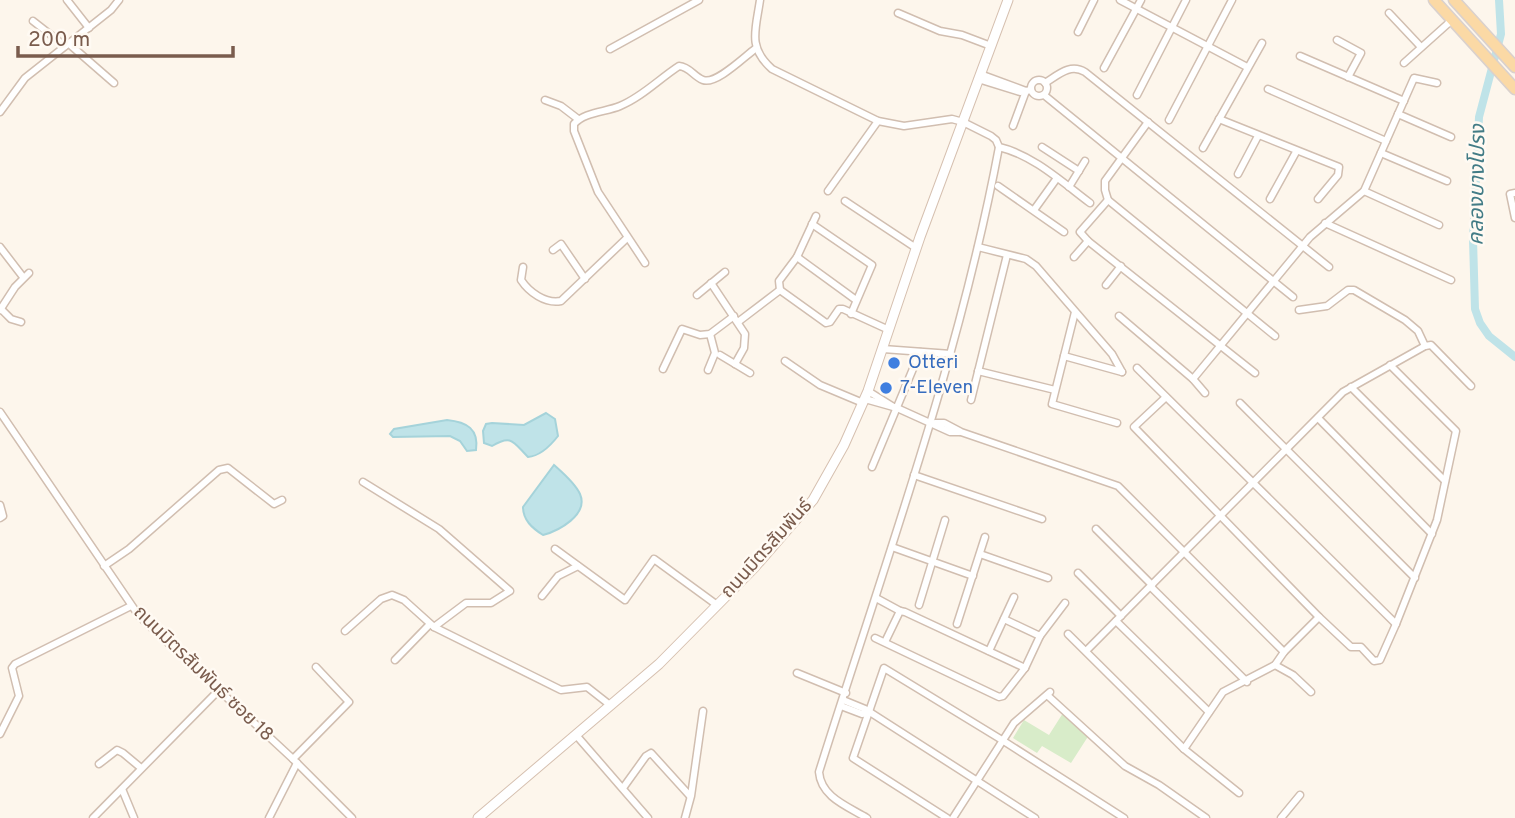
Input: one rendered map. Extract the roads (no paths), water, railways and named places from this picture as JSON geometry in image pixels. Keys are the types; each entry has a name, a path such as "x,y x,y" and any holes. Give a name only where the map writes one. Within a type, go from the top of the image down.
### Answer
{"main road":[{"path":"1434,0 1515,89"},
{"path":"1454,0 1511,62"}],"street":[{"path":"66,0 89,28"},
{"path":"0,112 25,78 111,10 119,0"},
{"path":"610,49 699,0"},
{"path":"760,0 755,48 772,69 878,121 904,126 952,119 991,136 999,148 978,247 933,423 819,772 820,782 830,795 867,818"},
{"name":"ถนนมิตรสัมพันธ์","path":"478,818 659,664 754,568 813,500 844,445 865,398 916,248 1008,0"},
{"path":"1078,32 1094,0"},
{"path":"1120,0 1247,67"},
{"path":"1104,68 1141,0"},
{"path":"1137,95 1186,0"},
{"path":"1169,120 1232,0"},
{"path":"898,13 940,31 962,35 990,46"},
{"path":"1389,13 1421,47"},
{"path":"1404,63 1452,20"},
{"path":"33,21 114,83"},
{"path":"1337,40 1361,53 1348,76"},
{"path":"1203,148 1262,43"},
{"path":"645,263 598,192 574,131 574,124 578,119 621,106 679,66 685,66 703,80 715,80 755,48"},
{"path":"1300,56 1404,101"},
{"path":"1045,83 1068,68 1079,68 1329,267"},
{"path":"979,76 1036,96 1044,95 1293,297"},
{"path":"1193,379 1303,246 1325,223 1364,191 1414,78 1437,83"},
{"path":"1013,126 1035,80 1041,80 1048,88 1044,95"},
{"path":"1268,89 1386,141"},
{"path":"545,100 561,106 578,119"},
{"path":"1398,114 1451,137"},
{"path":"1219,119 1339,167 1339,175 1318,199"},
{"path":"828,191 878,121"},
{"path":"1148,122 1105,181 1105,195 1275,336"},
{"path":"1238,174 1258,136"},
{"path":"1042,147 1079,171"},
{"path":"999,148 1035,163 1090,203"},
{"path":"1270,199 1297,152"},
{"path":"1381,153 1447,181"},
{"path":"1069,187 1085,161"},
{"path":"1034,210 1057,178"},
{"path":"998,186 1064,232"},
{"path":"1364,191 1439,225"},
{"path":"1515,193 1510,194 1515,218"},
{"path":"1108,200 1080,232 1255,373"},
{"path":"845,201 916,248"},
{"path":"816,216 797,257 779,281 780,290 826,323 830,322 839,309 888,330"},
{"path":"1325,223 1451,280"},
{"path":"813,224 872,265 851,314"},
{"path":"523,267 523,283 549,301 561,302 627,238"},
{"path":"1074,257 1088,241"},
{"path":"553,250 561,244 585,279"},
{"path":"0,247 26,275 0,309 21,322"},
{"path":"978,247 1026,260 1036,266 1112,354 1122,372 1064,356"},
{"path":"971,400 1007,255"},
{"path":"797,257 856,300"},
{"path":"1106,285 1121,266"},
{"path":"697,295 726,272"},
{"path":"711,283 745,334 746,342 735,364"},
{"path":"663,369 682,329 700,335 710,334 780,290"},
{"path":"1299,310 1327,306 1348,290 1354,290 1405,320 1418,331 1425,346"},
{"path":"1075,312 1052,404 1117,423"},
{"path":"1119,316 1193,379 1205,393"},
{"path":"708,370 715,353 710,334"},
{"path":"1086,651 1352,387 1430,345 1471,386"},
{"path":"883,349 951,354"},
{"path":"873,467 895,407 920,352"},
{"path":"720,355 750,373"},
{"path":"785,361 820,385 895,407 950,432 961,432 1118,486 1284,652"},
{"path":"1166,397 1134,427 1319,617 1351,647 1361,647 1374,661 1380,660 1437,520 1456,431 1390,365"},
{"path":"1137,368 1396,624"},
{"path":"978,371 1055,390"},
{"path":"1352,387 1445,481"},
{"path":"1240,403 1415,578"},
{"name":"ถนนมิตรสัมพันธ์ ซอย 18","path":"0,412 131,606 352,818"},
{"path":"1318,418 1432,534"},
{"path":"104,566 129,549 219,470 228,468 274,504 282,500"},
{"path":"914,475 1042,519"},
{"path":"363,482 439,529 510,591 491,603 466,603 432,626 395,660"},
{"path":"0,505 3,516 0,518"},
{"path":"919,605 945,520"},
{"path":"1096,529 1247,682"},
{"path":"957,624 985,537"},
{"path":"555,549 625,600 654,559 716,605"},
{"path":"891,549 973,576"},
{"path":"980,554 1048,578"},
{"path":"542,596 558,576 578,566"},
{"path":"1078,573 1209,712"},
{"path":"345,631 381,599 392,595 404,600 432,626 561,690 587,687 610,705"},
{"path":"989,651 1014,597"},
{"path":"875,600 1025,668"},
{"path":"875,638 999,697 1006,693 1025,668 1040,636 1065,603"},
{"path":"0,734 19,696 12,668 15,664 131,606"},
{"path":"885,642 900,611"},
{"path":"1184,749 1223,692 1247,682 1275,665 1284,652 1319,617"},
{"path":"1004,619 1040,636"},
{"path":"1068,634 1184,749 1239,793"},
{"path":"1275,665 1293,675 1311,692"},
{"path":"269,818 295,761 349,702 316,667"},
{"path":"947,818 853,758 884,668 1124,818"},
{"path":"797,673 843,700 865,709 1035,818"},
{"path":"93,818 218,691"},
{"path":"953,818 1014,723 1048,693 1125,766 1159,785 1206,818"},
{"path":"685,818 691,796 703,711"},
{"path":"576,735 648,818"},
{"path":"99,765 117,750 141,768"},
{"path":"624,788 646,756 652,753 691,796"},
{"path":"122,789 134,818"},
{"path":"1282,818 1300,795"}],"water":[{"path":"546,413 555,419 558,436 537,455 528,457 508,440 492,446 484,443 483,431 486,424 524,425"},
{"path":"447,420 470,428 476,437 476,450 467,451 460,441 450,436 393,437 390,434 394,429"},
{"path":"554,465 575,486 582,502 570,521 543,535 529,523 523,507"}],"waterway":[{"name":"คลองบางโปรง","path":"1499,0 1501,34 1479,117 1473,239 1475,309 1489,336 1515,357"}],"place":[{"name":"Otteri","path":"894,363"},
{"name":"7-Eleven","path":"886,388"}]}
